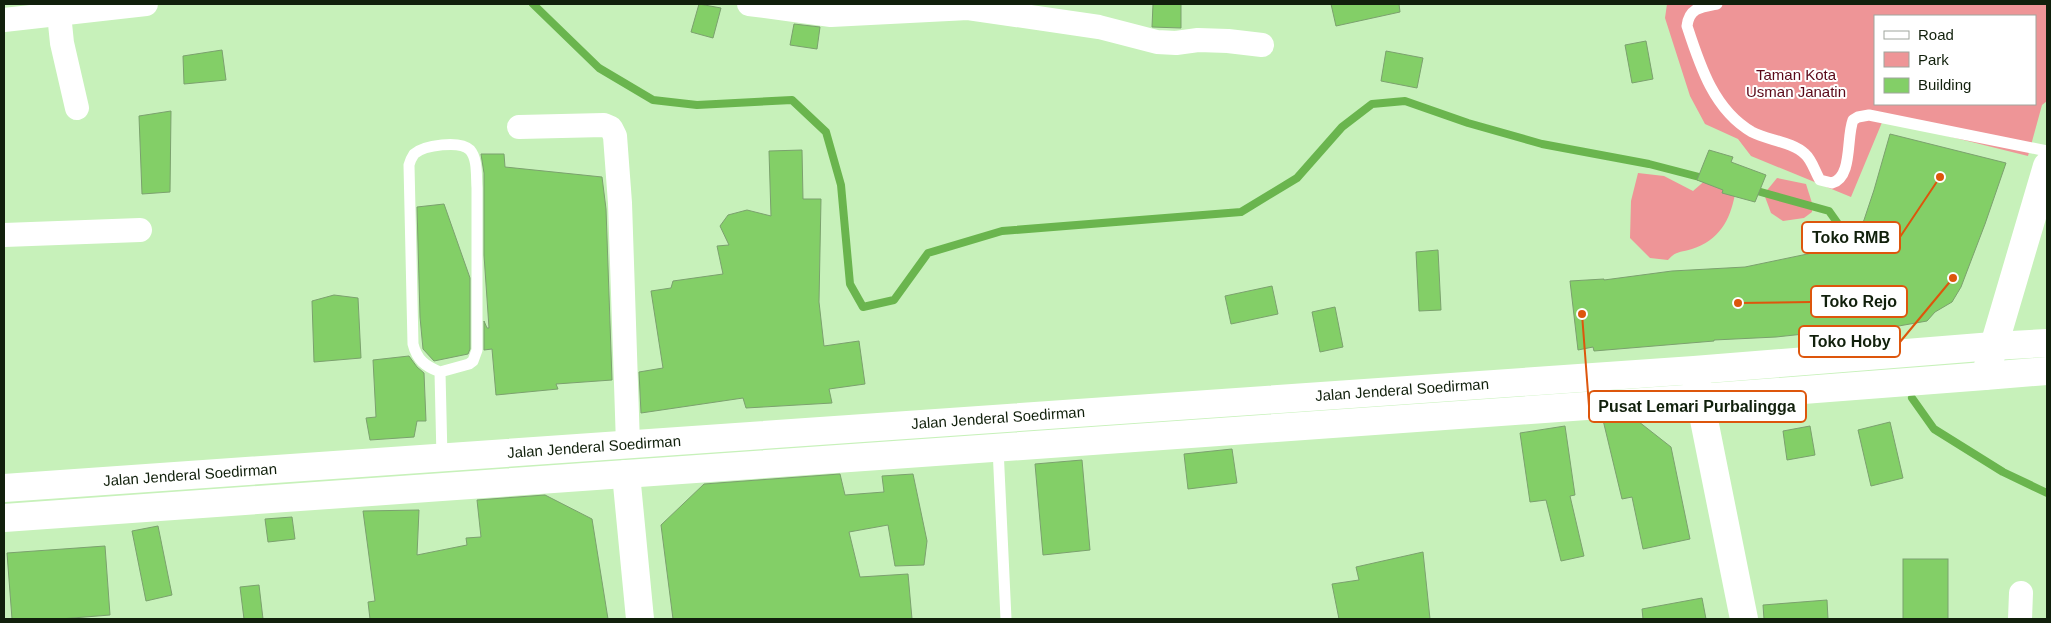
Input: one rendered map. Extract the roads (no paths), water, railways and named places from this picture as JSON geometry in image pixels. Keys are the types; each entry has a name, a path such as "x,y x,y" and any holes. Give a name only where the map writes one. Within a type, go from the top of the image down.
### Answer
{"main road":[{"path":"1985,376 2047,166"},
{"name":"Jalan Jenderal Soedirman","path":"4,488 1694,370 2047,343"},
{"path":"1694,370 1744,619"},
{"name":"Jalan Jenderal Soedirman","path":"4,518 1699,398 2047,371"},
{"path":"626,474 640,619"}],"street":[{"path":"4,20 58,9 146,4"},
{"path":"749,4 833,9 968,8 1099,27 1157,42 1176,43 1198,40 1262,45"},
{"path":"58,9 62,43 76,108"},
{"path":"519,127 604,125 611,128 615,136 628,444"},
{"path":"4,236 140,230"},
{"path":"2020,619 2022,593"}],"lane":[{"path":"1717,4 1698,7 1691,12 1687,26 1705,77 1721,103 1736,119 1751,131 1765,138 1800,150 1806,154 1820,180 1832,183 1842,178 1853,120 1868,115 2047,150"},
{"path":"433,145 462,146 469,149 475,162 477,188 475,356 469,364 440,372 431,369 421,362 415,354 413,344 409,164 414,155 433,145"},
{"path":"440,372 442,458"},
{"path":"998,448 1006,619"}],"waterway":[{"path":"533,4 599,68 653,100 697,105 792,100 826,132 841,185 850,284 863,307 894,300 928,253 1002,231 1241,212 1297,178 1342,127 1372,104 1405,101 1468,123 1542,144 1649,164 1707,179"},
{"path":"1750,189 1829,211 1849,241"},
{"path":"1912,398 1934,429 2003,472 2047,493"}],"place":[{"name":"Toko RMB","path":"1940,177"},
{"name":"Toko Hoby","path":"1953,278"},
{"name":"Toko Rejo","path":"1738,303"},
{"name":"Pusat Lemari Purbalingga","path":"1582,314"}],"park label":[{"name":"Taman Kota Usman Janatin","path":"1796,84"}]}
